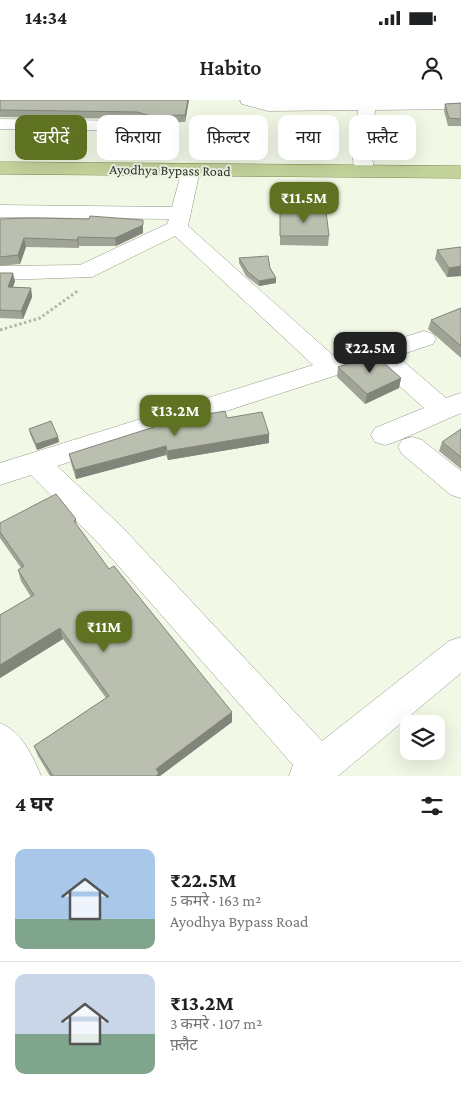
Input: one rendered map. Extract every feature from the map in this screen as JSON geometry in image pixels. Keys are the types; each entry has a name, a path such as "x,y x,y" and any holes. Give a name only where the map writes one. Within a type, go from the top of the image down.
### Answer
{"main road":[{"name":"Ayodhya Bypass Road","path":"0,157 364,166 461,172"},
{"name":"Ayodhya Bypass Road","path":"0,168 190,170 364,166 461,161"}],"street":[{"path":"248,100 268,106 367,102 461,104"},
{"path":"364,166 367,102"},
{"path":"0,124 97,125"},
{"path":"0,273 84,272 178,220 190,170"},
{"path":"0,211 178,220 332,368"},
{"path":"0,474 424,339"},
{"path":"378,353 452,406"},
{"path":"386,435 452,406"},
{"path":"412,447 461,487"},
{"path":"36,463 111,536 314,771 461,652"},
{"path":"0,741 22,776"}],"path":[{"path":"0,330 40,318 79,290 84,272"}],"building":[{"path":"0,100 188,100 185,115 148,115 137,112 0,110"},
{"path":"461,103 461,119 449,118 445,104"},
{"path":"280,211 326,211 329,236 280,236"},
{"path":"90,216 143,220 143,225 115,238 78,237 77,240 24,238 18,255 0,257 0,219 89,219"},
{"path":"461,247 461,266 449,268 437,250"},
{"path":"268,256 270,268 276,278 259,281 247,271 239,258"},
{"path":"0,273 13,273 8,287 31,288 21,311 0,310"},
{"path":"461,308 461,346 431,320"},
{"path":"375,355 401,378 367,394 338,367"},
{"path":"225,411 227,418 262,412 269,434 167,451 166,446 75,470 69,454 195,414 196,416"},
{"path":"51,421 58,437 36,444 29,429"},
{"path":"461,429 461,457 442,442"},
{"path":"56,494 76,519 74,521 109,569 114,566 232,712 156,769 159,773 156,776 53,776 34,746 109,696 60,628 0,665 0,615 34,595 18,570 24,566 0,532 0,523"}]}
